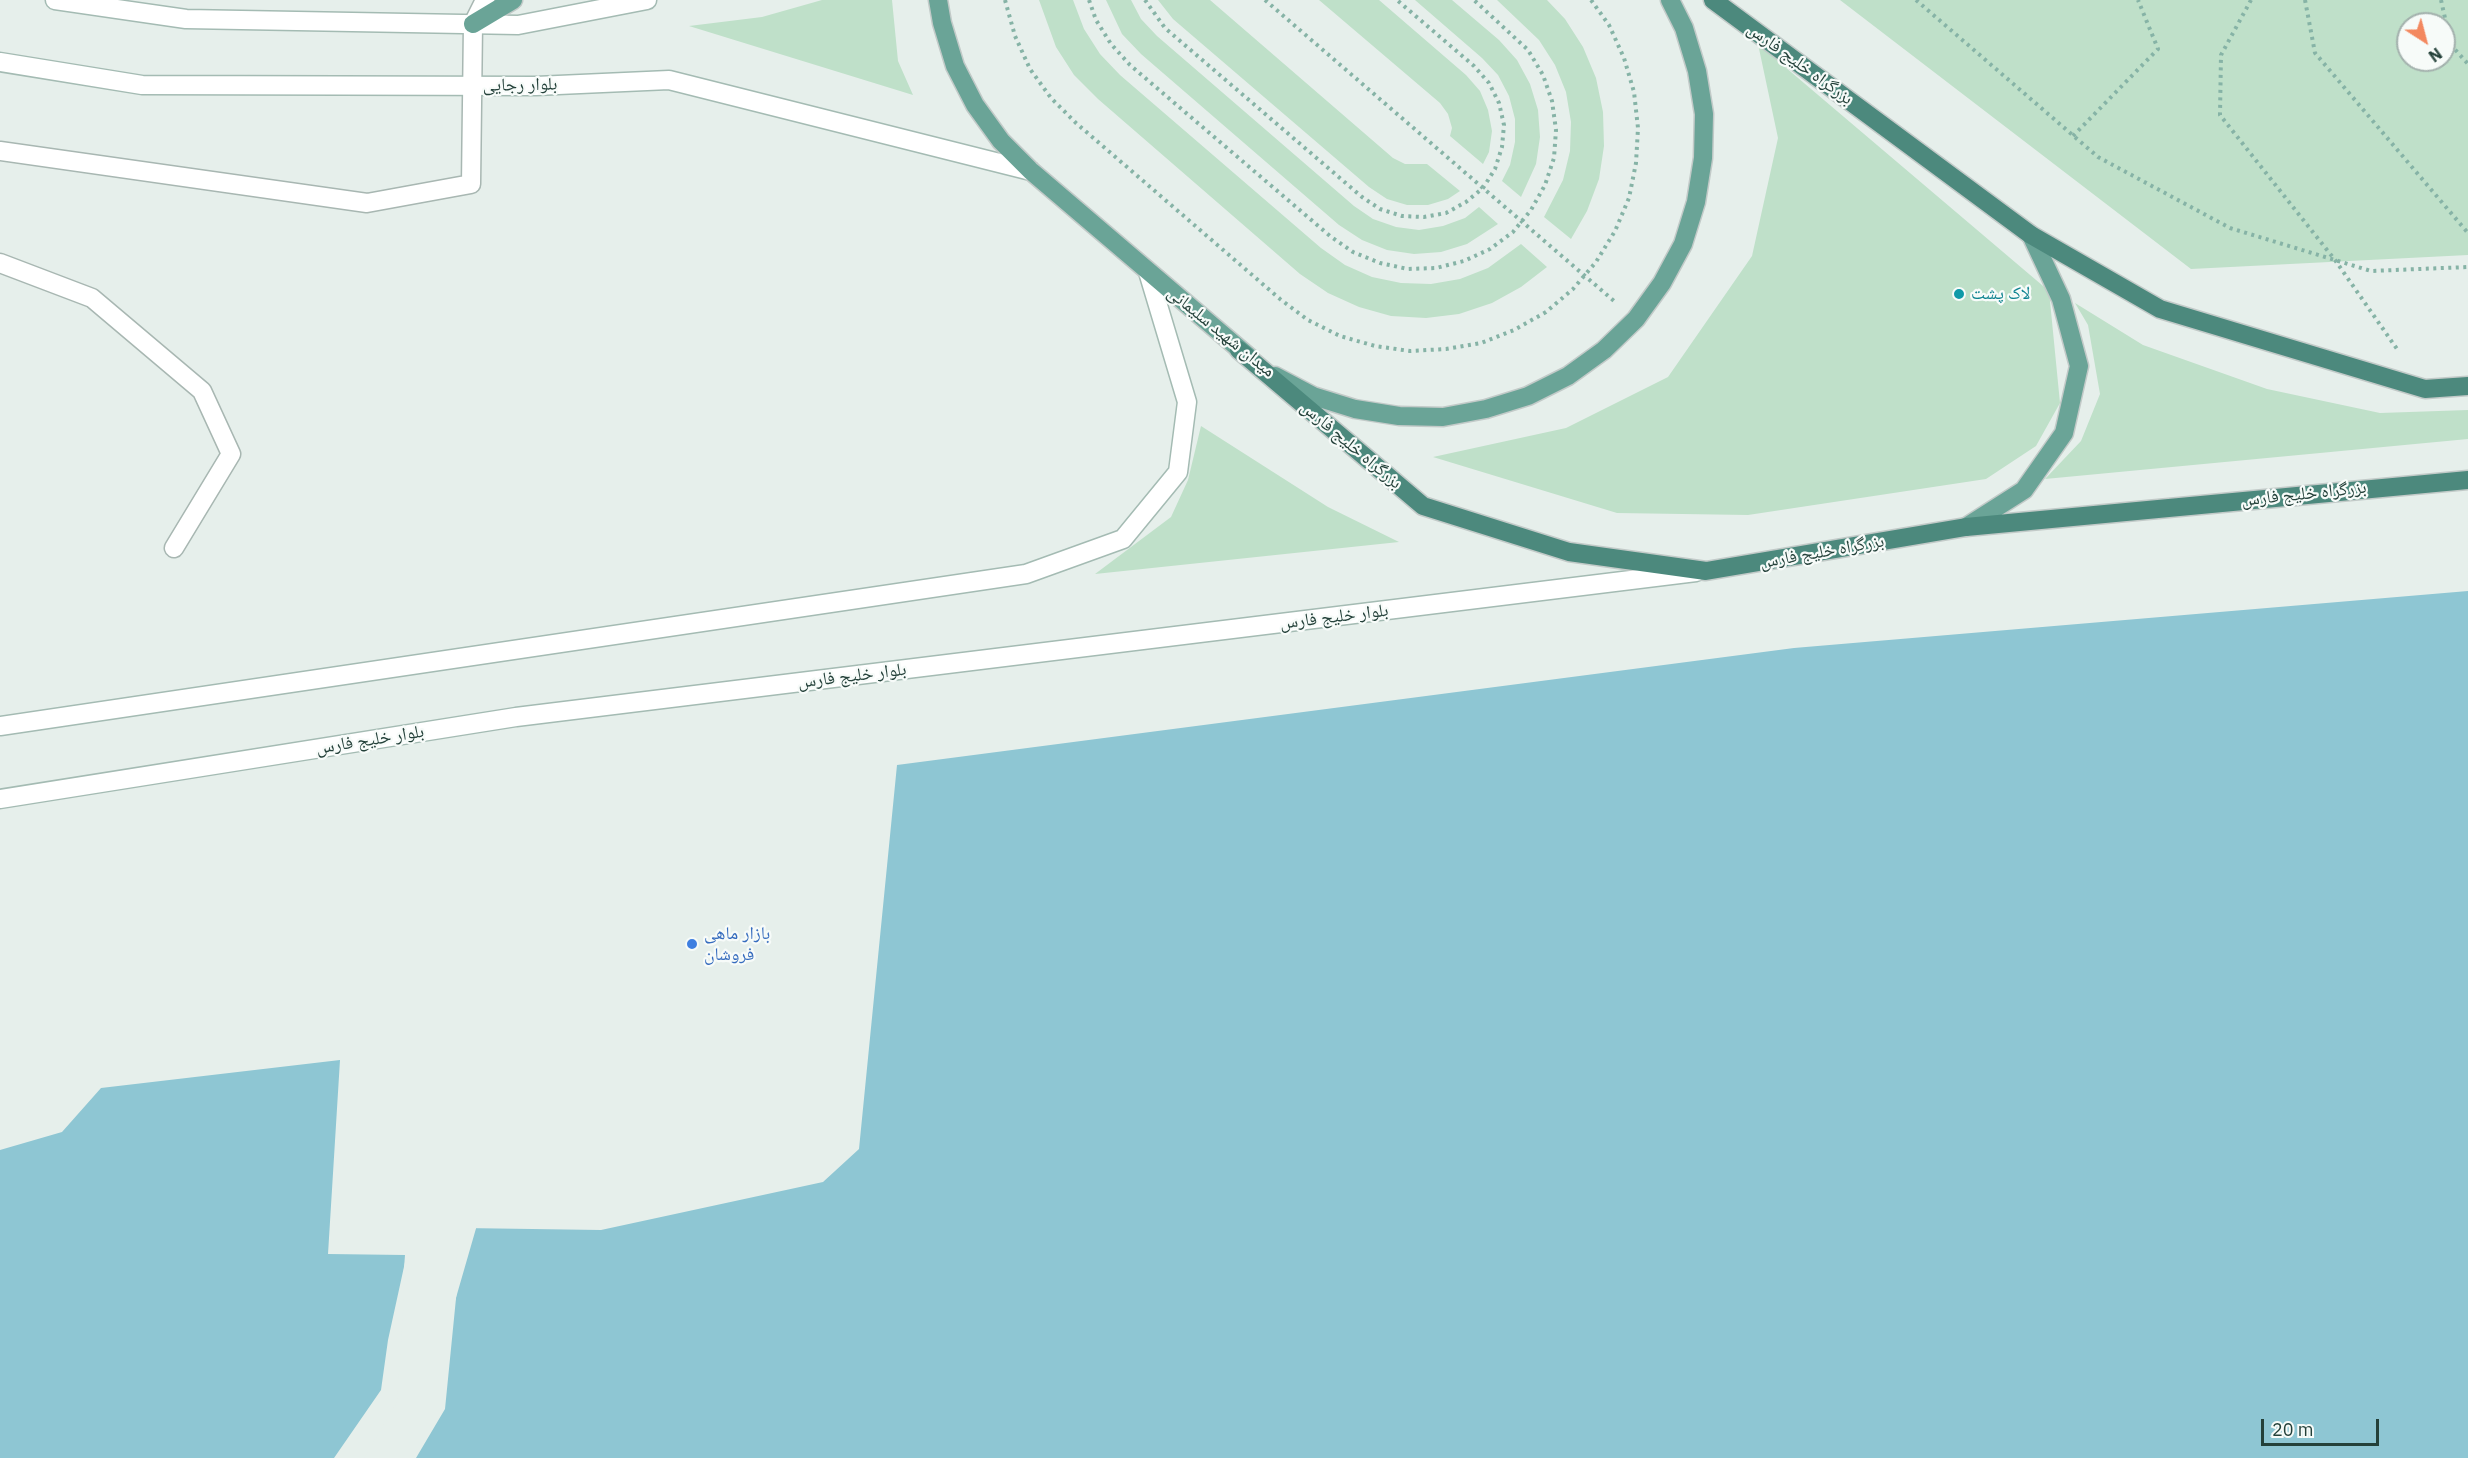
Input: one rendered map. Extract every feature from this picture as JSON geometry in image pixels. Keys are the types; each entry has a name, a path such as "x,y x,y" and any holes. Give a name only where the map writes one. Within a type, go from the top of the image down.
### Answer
{"highway":[{"name":"بزرگراه خلیج فارس","path":"1713,0 2031,235 2160,309 2425,389 2468,386"},
{"name":"بزرگراه خلیج فارس","path":"1239,350 1424,506 1569,552 1706,571 1966,527 2468,480"}],"main road":[{"path":"54,0 186,19 518,25 647,0"},
{"path":"0,151 367,203 471,184 473,24 485,0"},
{"path":"473,24 513,0"},
{"name":"میدان شهید سلیمانی","path":"938,0 942,23 955,66 975,105 1001,141 1031,171 1239,350 1274,375 1313,396 1355,409 1399,416 1443,417 1486,410 1518,399 1568,376 1604,350 1636,319 1662,283 1683,244 1696,202 1703,158 1704,114 1697,71 1684,28 1670,0"},
{"name":"بلوار رجایی","path":"0,62 142,85 536,86 669,80 1031,171"},
{"path":"1966,527 2024,490 2064,433 2079,366 2061,299 2031,235"},
{"path":"0,263 92,298 202,391 231,454 174,548"},
{"path":"0,726 1026,574 1123,539 1178,472 1187,402 1148,272"},
{"name":"بلوار خلیج فارس","path":"0,799 516,717 1706,571"}],"path":[{"path":"1005,0 1015,36 1030,69 1051,98 1076,123 1280,299 1308,320 1340,336 1375,346 1410,351 1446,350 1481,343 1514,330 1546,312 1585,275 1615,231 1629,198 1636,163 1638,128 1634,92 1624,58 1609,25 1591,0"},
{"path":"1089,0 1096,20 1111,44 1130,65 1330,236 1353,252 1380,263 1408,269 1436,268 1464,261 1490,249 1522,221 1545,185 1554,158 1556,130 1552,101 1543,75 1528,51 1474,0"},
{"path":"1145,0 1165,28 1362,197 1380,209 1402,216 1435,215 1466,202 1483,188 1495,169 1502,147 1504,125 1499,103 1489,83 1474,66 1397,0"},
{"path":"1264,0 1636,319"},
{"path":"1916,0 2098,157 2230,228 2371,271 2468,267"},
{"path":"2073,136 2158,49 2138,0"},
{"path":"2251,0 2221,55 2220,115 2335,260 2425,389"},
{"path":"2305,0 2315,53 2468,233"},
{"path":"2441,0 2451,45 2468,63"}],"green space":[{"path":"822,0 892,0 898,61 913,95 689,26 762,17"},
{"path":"1039,0 1073,0 1084,29 1100,54 1120,75 1321,248 1345,265 1372,277 1401,283 1431,284 1460,279 1488,268 1521,244 1547,267 1521,287 1492,303 1459,314 1426,318 1391,316 1359,307 1328,293 1300,274 1098,99 1074,75 1056,47"},
{"path":"1106,0 1131,0 1141,19 1157,36 1354,206 1373,219 1396,227 1419,230 1443,226 1465,218 1479,207 1498,224 1467,244 1441,252 1414,254 1387,250 1362,240 1339,225 1141,54 1122,34"},
{"path":"1158,0 1210,0 1393,158 1405,164 1427,164 1460,191 1448,199 1428,205 1407,205 1387,199 1369,187 1173,19"},
{"path":"1319,0 1379,0 1466,75 1480,91 1488,110 1492,131 1489,152 1483,164 1450,136 1452,128 1448,114 1440,103"},
{"path":"1415,0 1452,0 1499,40 1517,60 1530,84 1538,110 1540,137 1536,164 1521,197 1502,181 1510,165 1515,142 1515,119 1509,96 1498,75 1482,58"},
{"path":"1497,0 1547,0 1565,19 1583,47 1596,78 1603,112 1604,146 1599,179 1587,211 1571,239 1544,217 1563,180 1570,151 1571,122 1566,92 1555,65 1539,40"},
{"path":"1840,0 2468,0 2468,255 2191,269"},
{"path":"1758,44 2049,291 2060,403 2036,446 1986,479 1748,515 1617,513 1433,457 1566,428 1668,377 1752,256 1778,138"},
{"path":"2075,303 2143,345 2267,389 2380,413 2468,410 2468,439 2045,479 2081,441 2100,394 2088,325"},
{"path":"1201,426 1328,507 1399,542 1095,574 1171,517 1188,480"}],"water":[{"path":"2468,591 2468,1458 416,1458 445,1409 463,1228 601,1230 823,1182 859,1149 897,765 1794,648"},
{"path":"340,1060 328,1254 405,1255 394,1401 360,1458 0,1458 0,1150 62,1132 101,1088"}],"pier":[{"path":"463,1225 477,1225 451,1315 460,1228"},
{"path":"407,1253 397,1402 364,1458 334,1458 381,1390 388,1340"}],"place":[{"name":"لاک پشت","path":"1959,294"},
{"name":"بازار ماهی فروشان","path":"692,944"}]}
